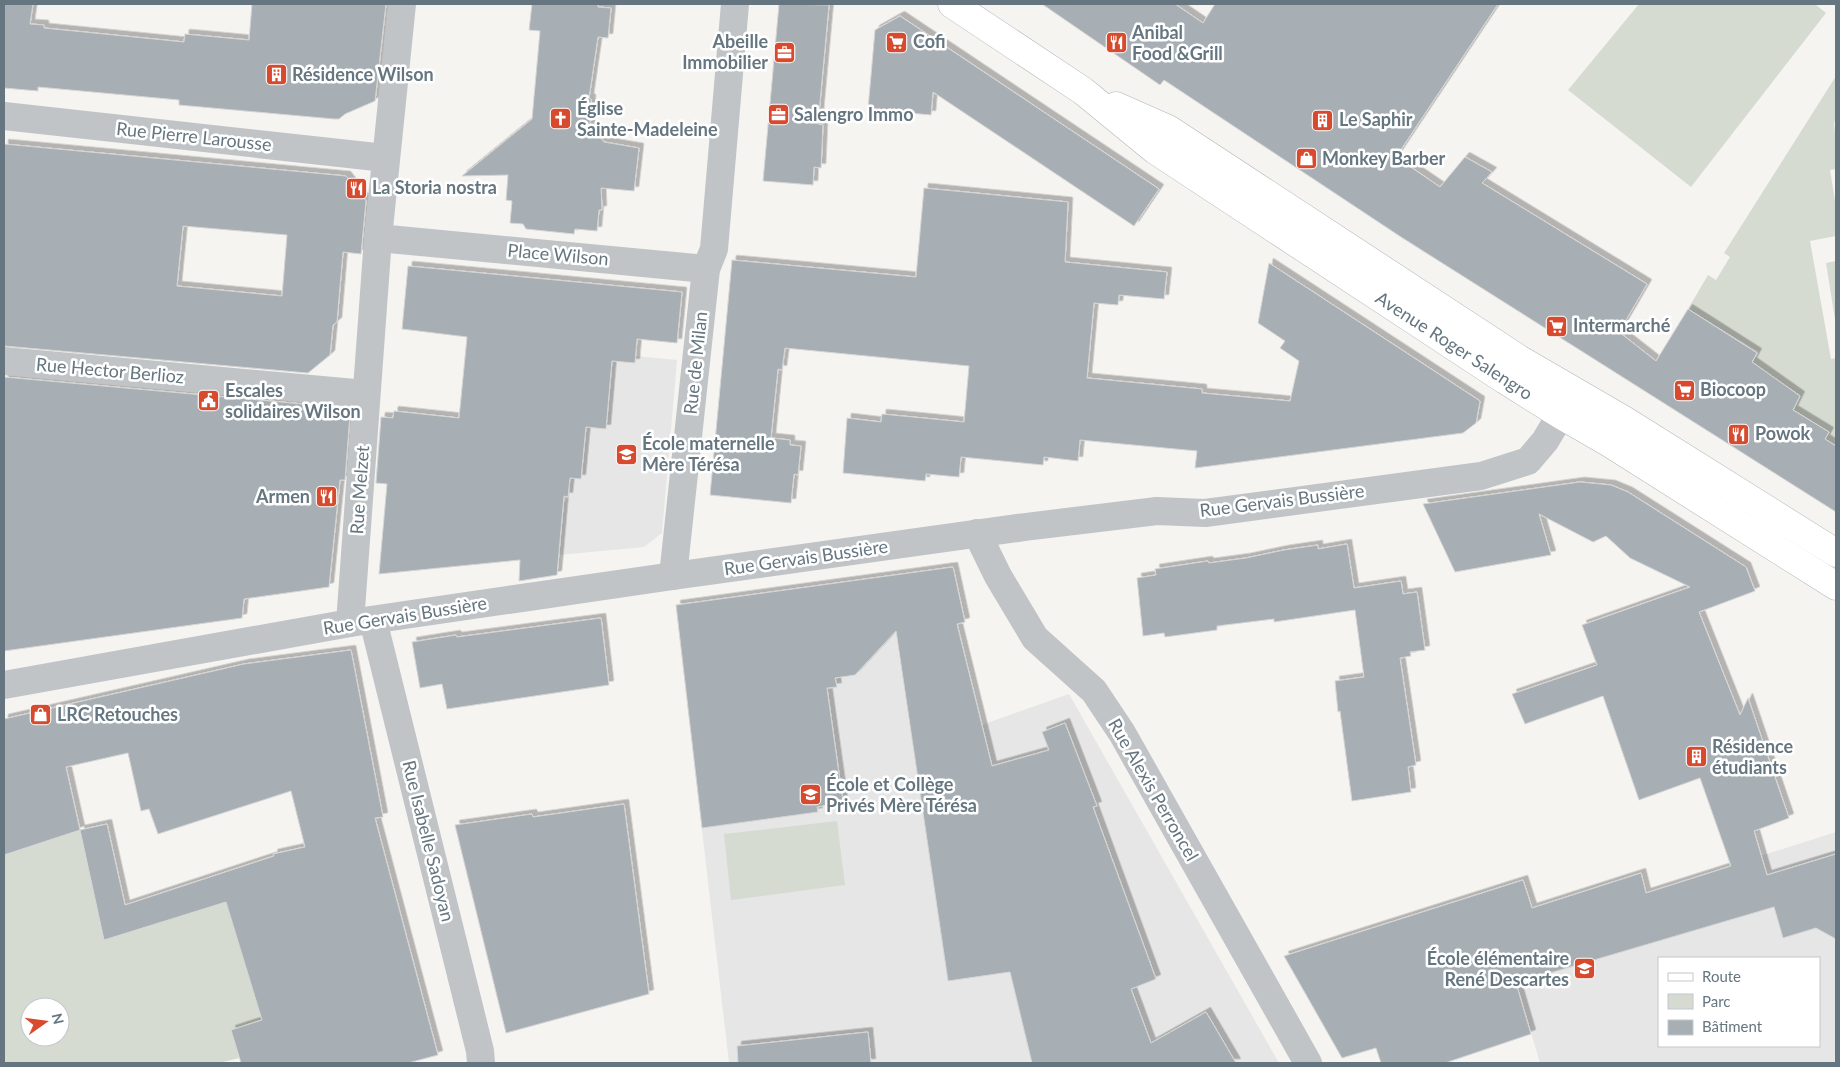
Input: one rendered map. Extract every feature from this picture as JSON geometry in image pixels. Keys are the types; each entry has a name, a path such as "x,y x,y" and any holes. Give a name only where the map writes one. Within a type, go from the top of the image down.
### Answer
{"main road":[{"name":"Avenue Roger Salengro","path":"952,4 1083,91 1154,150 1567,404 1611,444 1836,586"},
{"name":"Avenue Roger Salengro","path":"1567,404 1624,420 1836,553"}],"street":[{"path":"378,238 402,4"},
{"path":"706,269 714,249 735,4"},
{"name":"Rue Pierre Larousse","path":"4,116 385,158"},
{"name":"Place Wilson","path":"378,238 706,269"},
{"name":"Rue Melzet","path":"361,621 366,394 378,238"},
{"name":"Rue de Milan","path":"673,576 706,269"},
{"name":"Rue Hector Berlioz","path":"4,361 366,394"},
{"name":"Rue Gervais Bussière","path":"4,685 361,621 673,576 977,533 1157,511 1206,513 1481,476 1528,461 1545,441 1567,404"},
{"name":"Rue Alexis Perroncel","path":"977,533 998,576 1036,638 1094,691 1122,733 1308,1063"},
{"name":"Rue Isabelle Sadoyan","path":"361,621 480,1051 481,1063"}],"shaded area":[{"name":"École maternelle Mère Térésa","path":"636,356 677,360 662,533 644,547 559,555 564,504 568,497 570,478 581,479 586,427 606,429 612,361 635,363"},
{"name":"École et Collège Privés Mère Térésa","path":"887,576 948,981 1010,972 959,733 1069,694 1279,1063 729,1063 676,605"},
{"name":"École élémentaire René Descartes","path":"1836,832 1836,1063 1540,1063 1503,938"}],"green space":[{"path":"1639,4 1815,4 1826,13 1691,187 1568,90"},
{"path":"1836,76 1836,119 1834,123 1836,169 1830,170 1836,207 1836,236 1810,241 1831,359 1836,358 1836,446 1825,439 1829,432 1793,410 1800,395 1786,386 1742,379 1759,352 1688,309 1708,275 1716,280 1730,257 1724,253"},
{"path":"1836,261 1836,326 1826,263"},
{"path":"837,821 845,885 731,900 724,834"},
{"path":"80,830 104,940 226,902 274,1017 232,1030 239,1058 219,1063 4,1063 4,855"}],"building":[{"path":"4,4 33,4 30,24 44,25 44,28 184,42 185,34 249,40 252,4 386,4 375,101 345,114 339,119 334,119 179,105 179,100 38,87 38,91 4,88"},
{"name":"Église Sainte-Madeleine","path":"532,4 598,4 598,7 611,8 608,38 598,37 589,98 591,99 590,125 604,142 639,148 634,191 601,188 602,210 599,210 597,231 575,229 574,234 526,229 523,224 510,223 512,201 506,200 508,175 462,176 532,119 540,31 529,30"},
{"path":"779,4 829,5 818,124 823,125 821,168 814,167 813,185 763,181"},
{"path":"1042,4 1175,4 1203,23 1215,4 1498,4 1396,157 1440,187 1465,157 1492,172 1482,183 1647,284 1619,332 1656,361 1688,309 1757,353 1752,362 1800,396 1793,410 1829,432 1825,439 1836,446 1836,512 1401,237 1164,80 1160,85"},
{"path":"900,16 1159,189 1134,226 933,92 931,115 868,109 875,30"},
{"path":"4,144 346,176 366,201 361,254 343,252 337,322 333,325 330,355 308,373 4,346","holes":["183,226 287,235 282,296 177,286"]},
{"path":"924,188 1068,202 1065,262 1167,272 1164,299 1119,295 1118,305 1094,303 1087,378 1202,389 1202,393 1290,401 1299,361 1280,348 1285,341 1258,323 1269,263 1480,401 1476,423 1463,433 1195,468 1197,451 1080,440 1078,461 1044,457 1043,465 961,457 959,477 926,474 925,481 843,473 847,418 881,422 882,414 964,422 969,366 785,348 782,370 778,369 771,438 790,440 790,445 801,446 798,475 794,474 791,503 710,495 732,260 916,277"},
{"path":"408,266 682,292 677,343 637,339 635,363 612,361 606,429 586,427 581,479 570,478 568,497 564,496 557,575 519,581 520,560 379,574 387,484 376,483 381,417 393,418 394,411 459,418 467,337 402,329"},
{"path":"4,377 303,404 303,410 350,414 345,480 340,480 329,587 244,599 242,618 4,651"},
{"path":"1580,482 1611,485 1628,492 1746,567 1755,591 1699,612 1740,715 1748,698 1789,818 1754,831 1767,875 1836,854 1836,939 1816,928 1783,938 1774,907 1516,983 1531,1034 1445,1063 1381,1063 1376,1048 1342,1058 1284,956 1523,880 1532,908 1641,873 1646,893 1731,866 1700,778 1639,800 1603,696 1525,724 1512,694 1597,665 1582,625 1690,587 1630,558 1606,536 1593,542 1539,514 1551,555 1455,572 1423,504"},
{"path":"1347,544 1354,588 1401,581 1403,594 1417,592 1425,650 1410,652 1411,656 1400,658 1416,765 1408,767 1411,792 1352,801 1335,681 1364,677 1355,610 1274,622 1274,619 1217,626 1217,630 1165,637 1164,633 1143,636 1137,578 1156,575 1155,569 1208,561 1209,563 1246,558 1318,545 1318,549"},
{"path":"953,567 965,622 957,624 992,766 1049,750 1042,732 1065,723 1097,806 1093,807 1156,979 1131,989 1151,1043 1206,1012 1236,1063 1032,1063 1010,972 948,981 896,631 855,675 835,678 837,687 827,688 843,802 817,807 818,812 702,828 676,605"},
{"path":"601,618 609,685 447,709 442,684 420,688 412,642"},
{"path":"351,650 383,817 375,818 438,1055 408,1063 241,1063 231,1030 262,1020 226,902 104,940 80,830 4,855 4,719 244,664","holes":["128,753 141,811 149,809 158,834 291,791 305,847 273,854 274,856 125,905 107,824 80,830 66,767"]},
{"path":"624,804 649,994 506,1033 455,825 532,814 533,817"},
{"path":"868,1032 871,1063 738,1063 737,1046"}],"place":[{"name":"Cofi","path":"897,42"},
{"name":"Anibal Food &Grill","path":"1116,43"},
{"name":"Abeille Immobilier","path":"784,52"},
{"name":"Résidence Wilson","path":"276,75"},
{"name":"Salengro Immo","path":"778,115"},
{"name":"Église Sainte-Madeleine","path":"561,119"},
{"name":"Le Saphir","path":"1323,120"},
{"name":"Monkey Barber","path":"1306,159"},
{"name":"La Storia nostra","path":"356,188"},
{"name":"Intermarché","path":"1557,326"},
{"name":"Biocoop","path":"1684,390"},
{"name":"Escales solidaires Wilson","path":"209,401"},
{"name":"Powok","path":"1739,434"},
{"name":"École maternelle Mère Térésa","path":"626,454"},
{"name":"Armen","path":"326,497"},
{"name":"LRC Retouches","path":"41,715"},
{"name":"Résidence étudiants","path":"1696,757"},
{"name":"École et Collège Privés Mère Térésa","path":"810,795"},
{"name":"École élémentaire René Descartes","path":"1585,969"}]}
